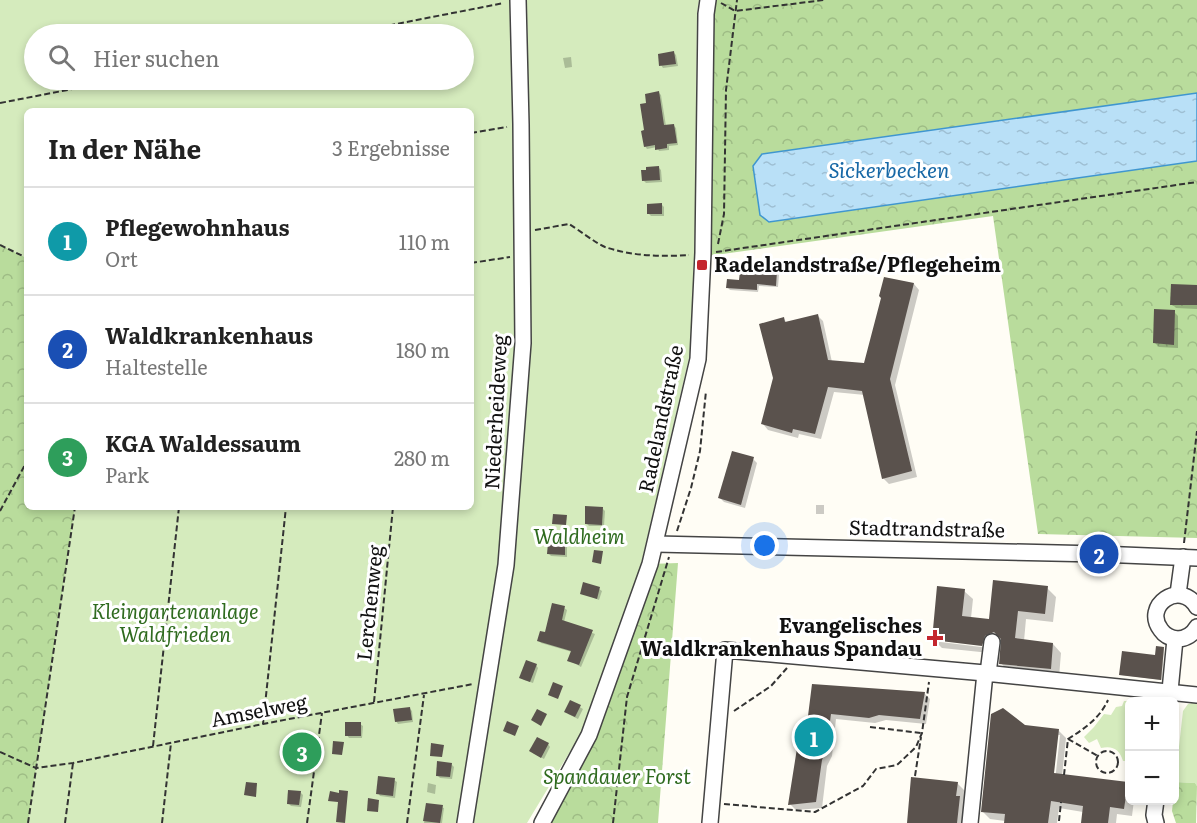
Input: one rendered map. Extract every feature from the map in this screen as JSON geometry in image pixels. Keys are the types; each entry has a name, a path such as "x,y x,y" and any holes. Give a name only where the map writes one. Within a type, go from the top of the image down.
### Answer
{"street":[{"name":"Niederheideweg","path":"465,823 506,566 514,468 522,343 518,0"},
{"name":"Radelandstraße","path":"542,823 589,735 621,649 656,544 698,359 703,253 706,14 710,0"},
{"name":"Stadtrandstraße","path":"656,544 1190,558"},
{"path":"1178,594 1190,558"},
{"path":"1197,607 1190,598 1178,594 1163,601 1156,613 1158,627 1168,637 1175,639 1189,636 1197,627"},
{"path":"1169,697 1175,639"},
{"path":"970,823 992,642"},
{"path":"710,823 725,650 931,667 1114,686 1169,697 1197,695"},
{"path":"1155,805 1156,823"}],"path":[{"path":"396,24 518,0"},
{"path":"710,0 735,11 824,0"},
{"path":"0,103 67,90"},
{"path":"474,132 521,124"},
{"path":"522,234 569,224 603,246 630,253 666,256 703,253 1197,182"},
{"path":"0,244 24,256"},
{"path":"474,263 522,255"},
{"path":"1190,558 1197,431"},
{"path":"0,511 24,467"},
{"path":"28,823 75,510"},
{"path":"153,746 179,510"},
{"path":"263,724 286,510"},
{"name":"Lerchenweg","path":"374,702 393,510"},
{"path":"718,720 771,686 788,667 795,666"},
{"path":"915,776 931,667"},
{"name":"Amselweg","path":"36,768 73,763 487,681"},
{"path":"1064,774 1068,739 1092,722 1104,708 1114,686"},
{"path":"407,823 424,694"},
{"path":"307,823 322,712"},
{"path":"870,727 922,733"},
{"path":"713,802 815,812 863,786 876,769 897,765 916,747 922,733"},
{"path":"1068,739 1098,756"},
{"path":"162,823 171,742"},
{"path":"1107,751 1114,754 1118,761 1115,769 1108,772 1100,770 1096,762 1098,756 1107,751"},
{"path":"0,752 36,768"},
{"path":"66,823 73,763"},
{"path":"1059,821 1061,802"}],"green space":[{"path":"0,0 518,0 521,466 530,300 527,0 699,0 691,349 639,573 583,730 527,823 28,823 75,510 474,510 474,108 24,108 24,257 0,245"},
{"path":"712,0 1197,0 1197,93 762,154 753,166 769,222 1197,161 1197,538 1038,534 993,216 708,256"},
{"path":"0,245 24,257 24,510 75,510 28,823 0,823"},
{"name":"Spandauer Forst","path":"678,563 658,823 542,823 589,735 650,564"},
{"path":"1125,701 1125,761 1115,749 1101,748 1097,739 1089,743 1084,737 1104,714 1111,715 1116,707 1122,706"},
{"path":"1197,703 1197,786 1195,783 1179,782 1179,746 1183,711 1188,704"},
{"path":"1179,782 1195,783 1197,786 1196,823 1176,823 1173,805 1179,805"}],"water":[{"name":"Sickerbecken","path":"1197,93 1197,161 769,222 760,215 753,166 762,154"}],"building":[{"path":"674,51 676,64 659,66 658,54"},
{"path":"659,91 664,125 674,124 677,143 667,144 667,148 655,150 655,145 644,147 640,104 646,103 645,94"},
{"path":"659,166 660,180 642,181 641,170 646,170 646,167"},
{"path":"662,203 662,214 647,214 647,204"},
{"path":"757,269 777,271 776,286 757,284 757,290 726,288 727,279 739,280 740,271 757,272"},
{"path":"884,277 914,283 890,379 912,471 882,479 862,391 828,387 815,434 793,429 792,433 761,424 773,378 759,324 784,317 785,322 818,314 828,360 864,363 881,298 879,296"},
{"path":"1171,284 1197,285 1197,305 1170,305"},
{"path":"1154,309 1175,310 1174,345 1153,343"},
{"path":"732,451 754,457 741,505 718,498"},
{"path":"585,506 603,507 602,525 585,524"},
{"path":"553,514 567,515 566,525 552,524"},
{"path":"548,543 565,543 565,555 547,554"},
{"path":"594,550 603,551 601,564 592,562"},
{"path":"993,580 1048,586 1045,614 1018,611 1015,638 1053,643 1051,669 999,664 1001,639 994,632 985,636 982,646 932,640 937,586 965,589 962,616 989,619"},
{"path":"583,582 600,587 597,599 580,594"},
{"path":"552,603 565,606 562,620 593,630 579,665 567,661 571,651 537,641 540,631 545,632"},
{"path":"1156,646 1164,647 1161,680 1119,675 1122,651 1155,655"},
{"path":"526,660 537,664 530,682 519,678"},
{"path":"553,682 563,686 558,699 548,695"},
{"path":"812,684 925,692 920,719 879,715 869,718 831,714 816,802 788,805 801,723 807,724"},
{"path":"570,700 581,705 575,717 564,712"},
{"path":"410,707 412,720 395,722 393,709"},
{"path":"1003,708 1025,725 1059,729 1054,773 1125,782 1124,809 1110,807 1108,823 1081,823 1083,806 1051,801 1048,823 1004,823 1005,814 981,812 991,714"},
{"path":"537,709 547,714 541,726 531,720"},
{"path":"507,721 519,726 515,736 503,731"},
{"path":"345,722 361,722 361,736 345,736"},
{"path":"537,737 549,743 541,758 529,751"},
{"path":"333,741 344,742 342,755 332,754"},
{"path":"431,743 444,745 442,757 430,756"},
{"path":"437,761 452,763 450,777 436,776"},
{"path":"378,776 395,778 393,796 376,794"},
{"path":"911,777 958,782 956,796 960,796 957,823 907,823"},
{"path":"246,782 257,783 256,797 244,795"},
{"path":"288,790 301,791 299,805 287,804"},
{"path":"339,790 348,791 345,823 336,822 338,802 328,801 330,791 339,793"},
{"path":"368,798 379,800 378,812 367,811"},
{"path":"426,803 443,805 440,823 423,821"}],"place":[{"name":"Radelandstraße/Pflegeheim","path":"702,265"},
{"name":"Waldkrankenhaus","path":"1099,554"},
{"name":"Evangelisches Waldkrankenhaus Spandau","path":"935,638"},
{"name":"Pflegewohnhaus","path":"814,737"},
{"name":"KGA Waldessaum","path":"302,752"}],"park label":[{"name":"Waldheim","path":"579,537"},
{"name":"Kleingartenanlage Waldfrieden","path":"175,624"}]}
